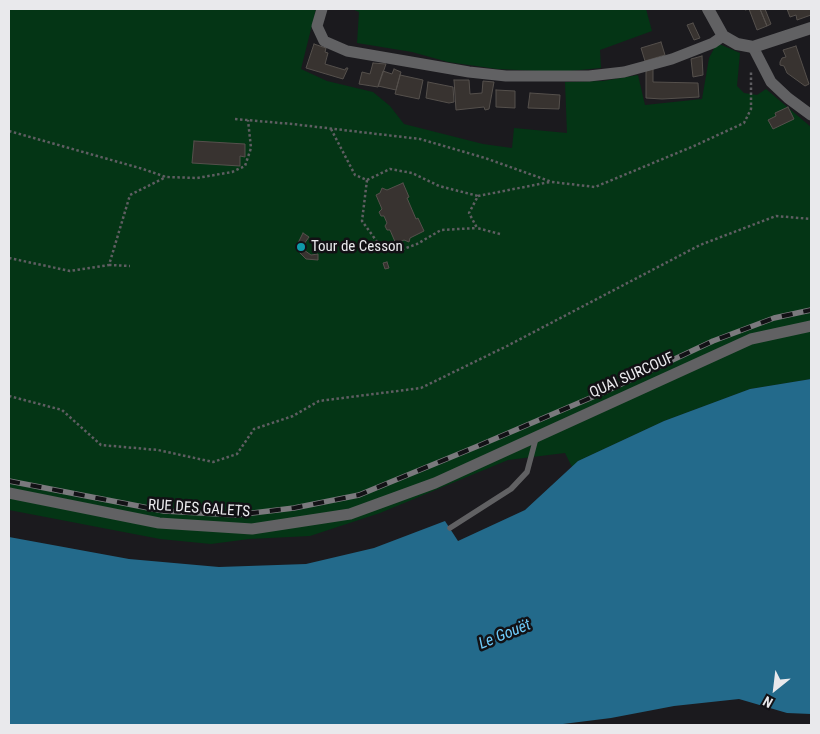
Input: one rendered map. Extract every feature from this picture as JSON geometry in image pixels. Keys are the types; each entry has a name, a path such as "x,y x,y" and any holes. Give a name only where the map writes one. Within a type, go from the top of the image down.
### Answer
{"street":[{"path":"322,9 317,26 324,41 347,51 469,72 506,76 589,76 624,72 672,59 713,43 722,36"},
{"path":"708,9 722,36 737,44 753,47 811,28"},
{"path":"753,47 771,82 788,98 811,115"},
{"name":"QUAI SURCOUF","path":"469,467 751,339 811,326"},
{"name":"RUE DES GALETS","path":"9,493 158,523 252,529 350,514 435,483 469,467"}],"lane":[{"path":"450,528 511,489 527,472 537,436"}],"path":[{"path":"236,119 420,139 485,158 552,182 595,187 744,123 751,109 750,72 760,61"},
{"path":"9,131 166,177 197,178 232,172 245,166 251,148 248,120"},
{"path":"331,129 355,175 367,180 390,169 412,172 439,186 478,196 552,182"},
{"path":"110,264 130,195 166,177"},
{"path":"367,180 362,221 378,244 395,252 417,244 441,230 476,228 500,234"},
{"path":"476,228 469,213 478,196"},
{"path":"9,396 62,410 101,445 158,450 213,462 237,454 254,429 293,416 319,401 421,388 507,346 700,245 776,216 811,219"},
{"path":"368,251 378,244"},
{"path":"9,258 70,271 110,264 130,266"}],"green space":[{"path":"9,9 316,9 301,69 327,81 373,92 390,106 404,124 483,144 512,148 514,128 567,133 565,82 603,81 638,75 645,105 702,99 709,58 717,43 740,53 737,86 744,93 757,95 766,89 811,127 811,379 750,389 664,421 578,461 572,467 565,453 508,460 380,513 310,536 249,539 211,544 160,539 9,510"},
{"path":"352,9 646,9 652,31 600,50 601,68 559,72 497,69 448,62 412,52 357,43 359,12"}],"water":[{"name":"Le Gouët","path":"811,379 811,714 787,713 739,699 674,706 611,718 555,725 9,725 9,537 129,559 219,567 306,564 374,548 445,521 458,541 525,510 578,461 664,421 750,389"}],"building":[{"path":"749,9 760,9 767,26 757,30"},
{"path":"760,9 765,9 771,24 767,26"},
{"path":"787,9 811,9 811,15 797,20 796,15 790,17"},
{"path":"693,23 700,38 694,40 687,25"},
{"path":"661,42 665,55 645,61 641,48"},
{"path":"314,44 326,48 325,52 328,53 325,64 345,70 348,68 343,79 306,68"},
{"path":"796,46 809,84 805,86 787,73 784,66 780,65 782,58 786,57 783,50"},
{"path":"702,56 703,75 693,77 691,59"},
{"path":"373,63 386,64 378,87 359,84 362,72 370,74"},
{"path":"394,69 401,72 396,90 378,86 383,71 392,74"},
{"path":"653,69 653,82 698,83 699,97 646,98 646,71"},
{"path":"400,75 423,80 419,99 395,94"},
{"path":"454,80 469,80 470,94 482,93 483,81 494,82 489,109 485,110 484,107 456,110"},
{"path":"428,82 453,87 454,102 449,103 426,98"},
{"path":"496,90 515,91 515,108 496,107"},
{"path":"530,93 560,95 559,109 528,108"},
{"path":"788,107 794,119 773,129 768,120 776,116 775,113"},
{"path":"194,141 245,144 245,157 240,156 240,166 192,163"},
{"path":"403,183 416,219 418,218 424,231 410,238 409,242 404,240 396,244 390,230 387,230 385,226 387,223 384,216 381,216 379,212 382,209 376,195 380,193 382,188 387,190"},
{"name":"Tour de Cesson","path":"303,233 309,237 304,244 304,250 311,255 318,254 318,260 306,259 300,253 298,243"},
{"path":"387,262 389,268 385,269 383,263"}],"railway":[{"path":"9,481 164,511 236,515 294,508 359,495 602,393 713,341 774,318 811,310"}],"place":[{"name":"Tour de Cesson","path":"301,247"}]}
